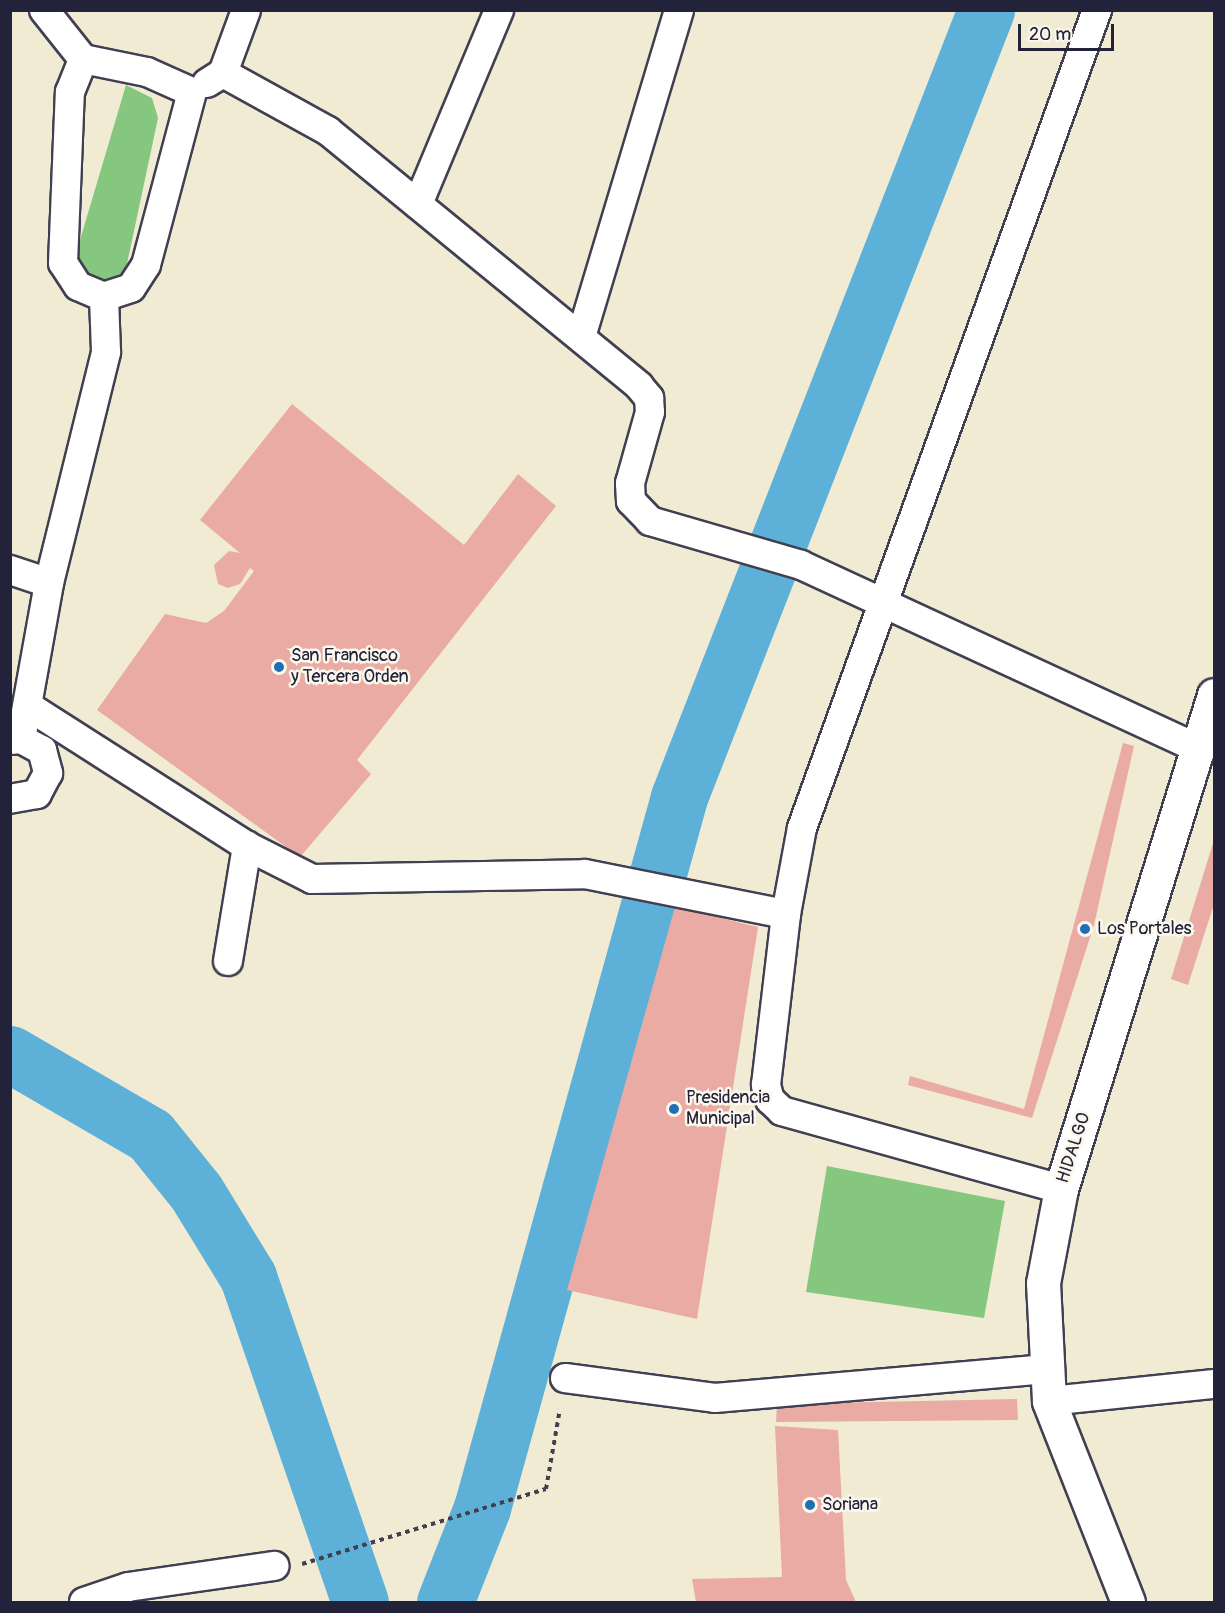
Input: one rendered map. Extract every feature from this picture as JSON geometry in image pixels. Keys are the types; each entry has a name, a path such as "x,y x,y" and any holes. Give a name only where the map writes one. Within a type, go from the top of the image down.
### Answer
{"main road":[{"name":"HIDALGO","path":"1128,1602 1049,1401 1044,1369 1043,1283 1060,1189 1208,756 1215,695"}],"street":[{"path":"44,10 82,59 147,72 192,92"},
{"path":"82,59 70,92 63,262 78,286 104,297 131,288 147,265 192,92 223,74 246,10"},
{"path":"418,204 500,10"},
{"path":"581,337 679,10"},
{"path":"1060,1189 782,1111 770,1100 766,1085 786,914 802,828 882,600 1097,10"},
{"path":"223,74 328,131 581,337 649,398 630,483 631,501 650,521 801,565 882,600 1208,756"},
{"path":"12,803 37,794 48,773 42,750 16,739 28,706 49,583 106,352 104,297"},
{"path":"10,570 49,583"},
{"path":"28,706 247,846 312,879 585,874 786,914"},
{"path":"228,961 247,846"},
{"path":"565,1378 715,1398 1044,1369"},
{"path":"1049,1401 1215,1384"},
{"path":"84,1602 129,1587 287,1565"}],"path":[{"path":"287,1565 546,1489 565,1378"}],"green space":[{"path":"126,85 152,98 158,118 124,278 100,284 75,257"},
{"path":"827,1166 1005,1201 984,1318 806,1292"}],"building":[{"name":"San Francisco y Tercera Orden","path":"292,404 464,545 518,474 556,506 357,760 371,774 300,857 97,710 165,614 206,623 224,611 254,571 250,568 240,584 228,588 218,584 214,565 229,551 240,553 200,520"},
{"name":"Los Portales","path":"1123,743 1134,746 1094,925 1032,1118 908,1085 910,1076 1024,1109"},
{"name":"Los Portales","path":"1214,840 1214,904 1188,985 1171,979"},
{"name":"Presidencia Municipal","path":"675,907 758,927 697,1319 567,1290"},
{"path":"1017,1399 1018,1420 776,1422 777,1404"},
{"name":"Soriana","path":"775,1426 838,1430 846,1580 856,1602 696,1602 692,1579 782,1577"}],"waterway":[{"path":"445,1602 482,1508 679,797 986,10"},
{"path":"10,1054 150,1135 196,1192 248,1277 360,1602"}],"place":[{"name":"San Francisco y Tercera Orden","path":"279,667"},
{"name":"Los Portales","path":"1085,929"},
{"name":"Presidencia Municipal","path":"674,1109"},
{"name":"Soriana","path":"810,1505"}]}
